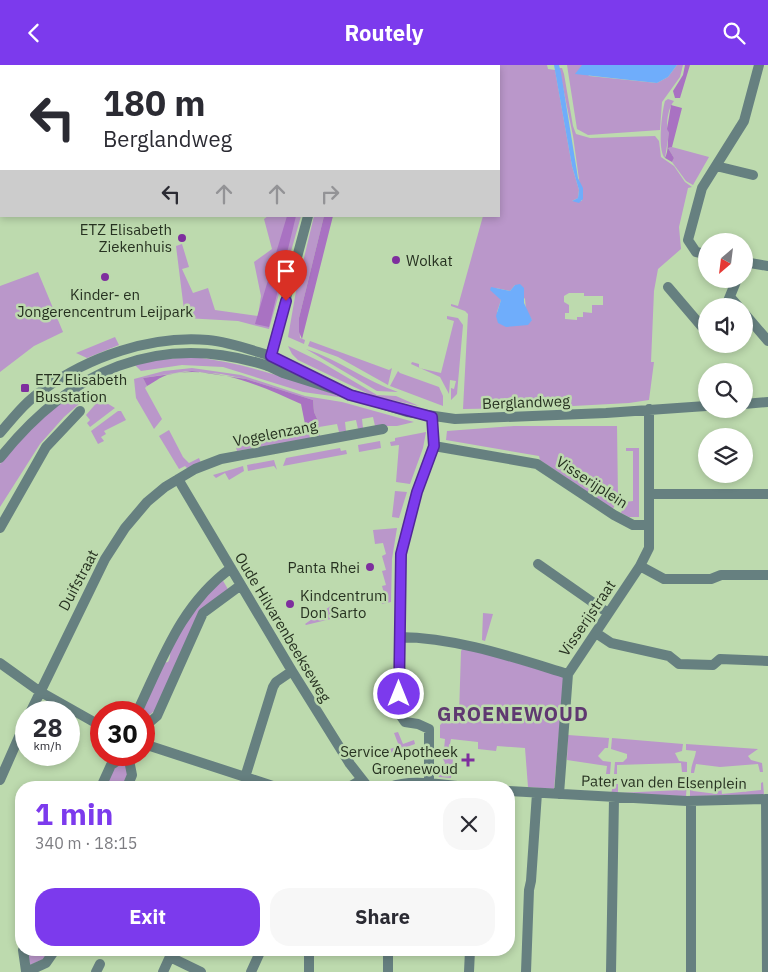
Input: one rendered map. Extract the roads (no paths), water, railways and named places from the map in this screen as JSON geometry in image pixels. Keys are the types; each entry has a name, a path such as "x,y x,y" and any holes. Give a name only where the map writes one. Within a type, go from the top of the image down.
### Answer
{"street":[{"path":"698,252 688,240 702,188 744,121 759,65"},
{"path":"716,166 753,175"},
{"path":"271,356 308,217"},
{"path":"753,264 768,266"},
{"path":"668,287 698,322"},
{"path":"753,324 768,341"},
{"path":"0,433 43,389 85,365 125,350 175,341 208,340 271,356"},
{"path":"0,457 29,424 54,401 81,383 130,361 159,355 216,353 271,356"},
{"name":"Berglandweg","path":"271,356 350,395 432,417 455,419 588,414 698,406"},
{"path":"753,403 768,402"},
{"name":"Visserijplein","path":"434,446 536,463 614,515 633,525 649,525 649,409"},
{"path":"1,521 46,447 80,411"},
{"path":"429,781 431,734 426,726 405,722 400,719 399,637 401,554 414,500 434,446 432,417"},
{"name":"Vogelenzang","path":"178,479 207,464 238,455 383,429"},
{"name":"Oude Hilvarenbeekseweg","path":"178,479 292,671 363,781"},
{"name":"Duifstraat","path":"35,701 105,559 125,528 147,501 178,479"},
{"path":"649,495 768,494"},
{"name":"Visserijstraat","path":"563,732 568,674 640,566 649,548 649,525"},
{"path":"538,564 608,613"},
{"path":"640,566 664,579 711,579 721,575 768,575"},
{"path":"142,701 186,613 202,592 231,568"},
{"path":"155,718 203,613 240,585"},
{"path":"596,633 612,643 669,656 679,664 713,665 720,659 768,661"},
{"path":"399,637 431,638 474,646 568,674"},
{"path":"0,663 39,691 90,721"},
{"path":"245,781 273,687 276,681 292,671"},
{"name":"Pater van den Elsenplein","path":"559,794 563,732"},
{"path":"0,779 15,746"},
{"path":"155,748 239,781"},
{"path":"104,781 111,766"},
{"path":"130,766 132,775 130,781"},
{"name":"Pater van den Elsenplein","path":"515,791 614,799 692,801 767,799"},
{"path":"526,972 529,890 537,793"},
{"path":"611,972 614,799"},
{"path":"767,799 767,972"},
{"path":"691,972 692,801"},
{"path":"24,956 26,972 46,963 51,956"},
{"path":"163,972 171,956"},
{"path":"175,956 201,972"},
{"path":"251,972 258,956"},
{"path":"309,956 309,972"},
{"path":"388,956 388,972"},
{"path":"470,956 470,972"}],"water":[{"path":"554,65 559,65 561,73 578,178 583,188 583,199 579,203 572,201 578,198 579,190 572,166"},
{"path":"582,65 677,65 668,77 657,83 575,74"},
{"path":"520,284 524,288 524,303 532,320 528,325 506,327 498,323 496,316 501,300 490,290 491,287 510,291 515,285"}],"place":[{"name":"ETZ Elisabeth Ziekenhuis","path":"182,238"},
{"name":"Wolkat","path":"396,260"},
{"name":"Kinder- en Jongerencentrum Leijpark","path":"105,277"},
{"name":"ETZ Elisabeth Busstation","path":"25,388"},
{"name":"Panta Rhei","path":"370,567"},
{"name":"Kindcentrum Don Sarto","path":"290,604"},
{"name":"Service Apotheek Groenewoud","path":"468,760"}],"district":[{"name":"GROENEWOUD","path":"513,713"}]}
